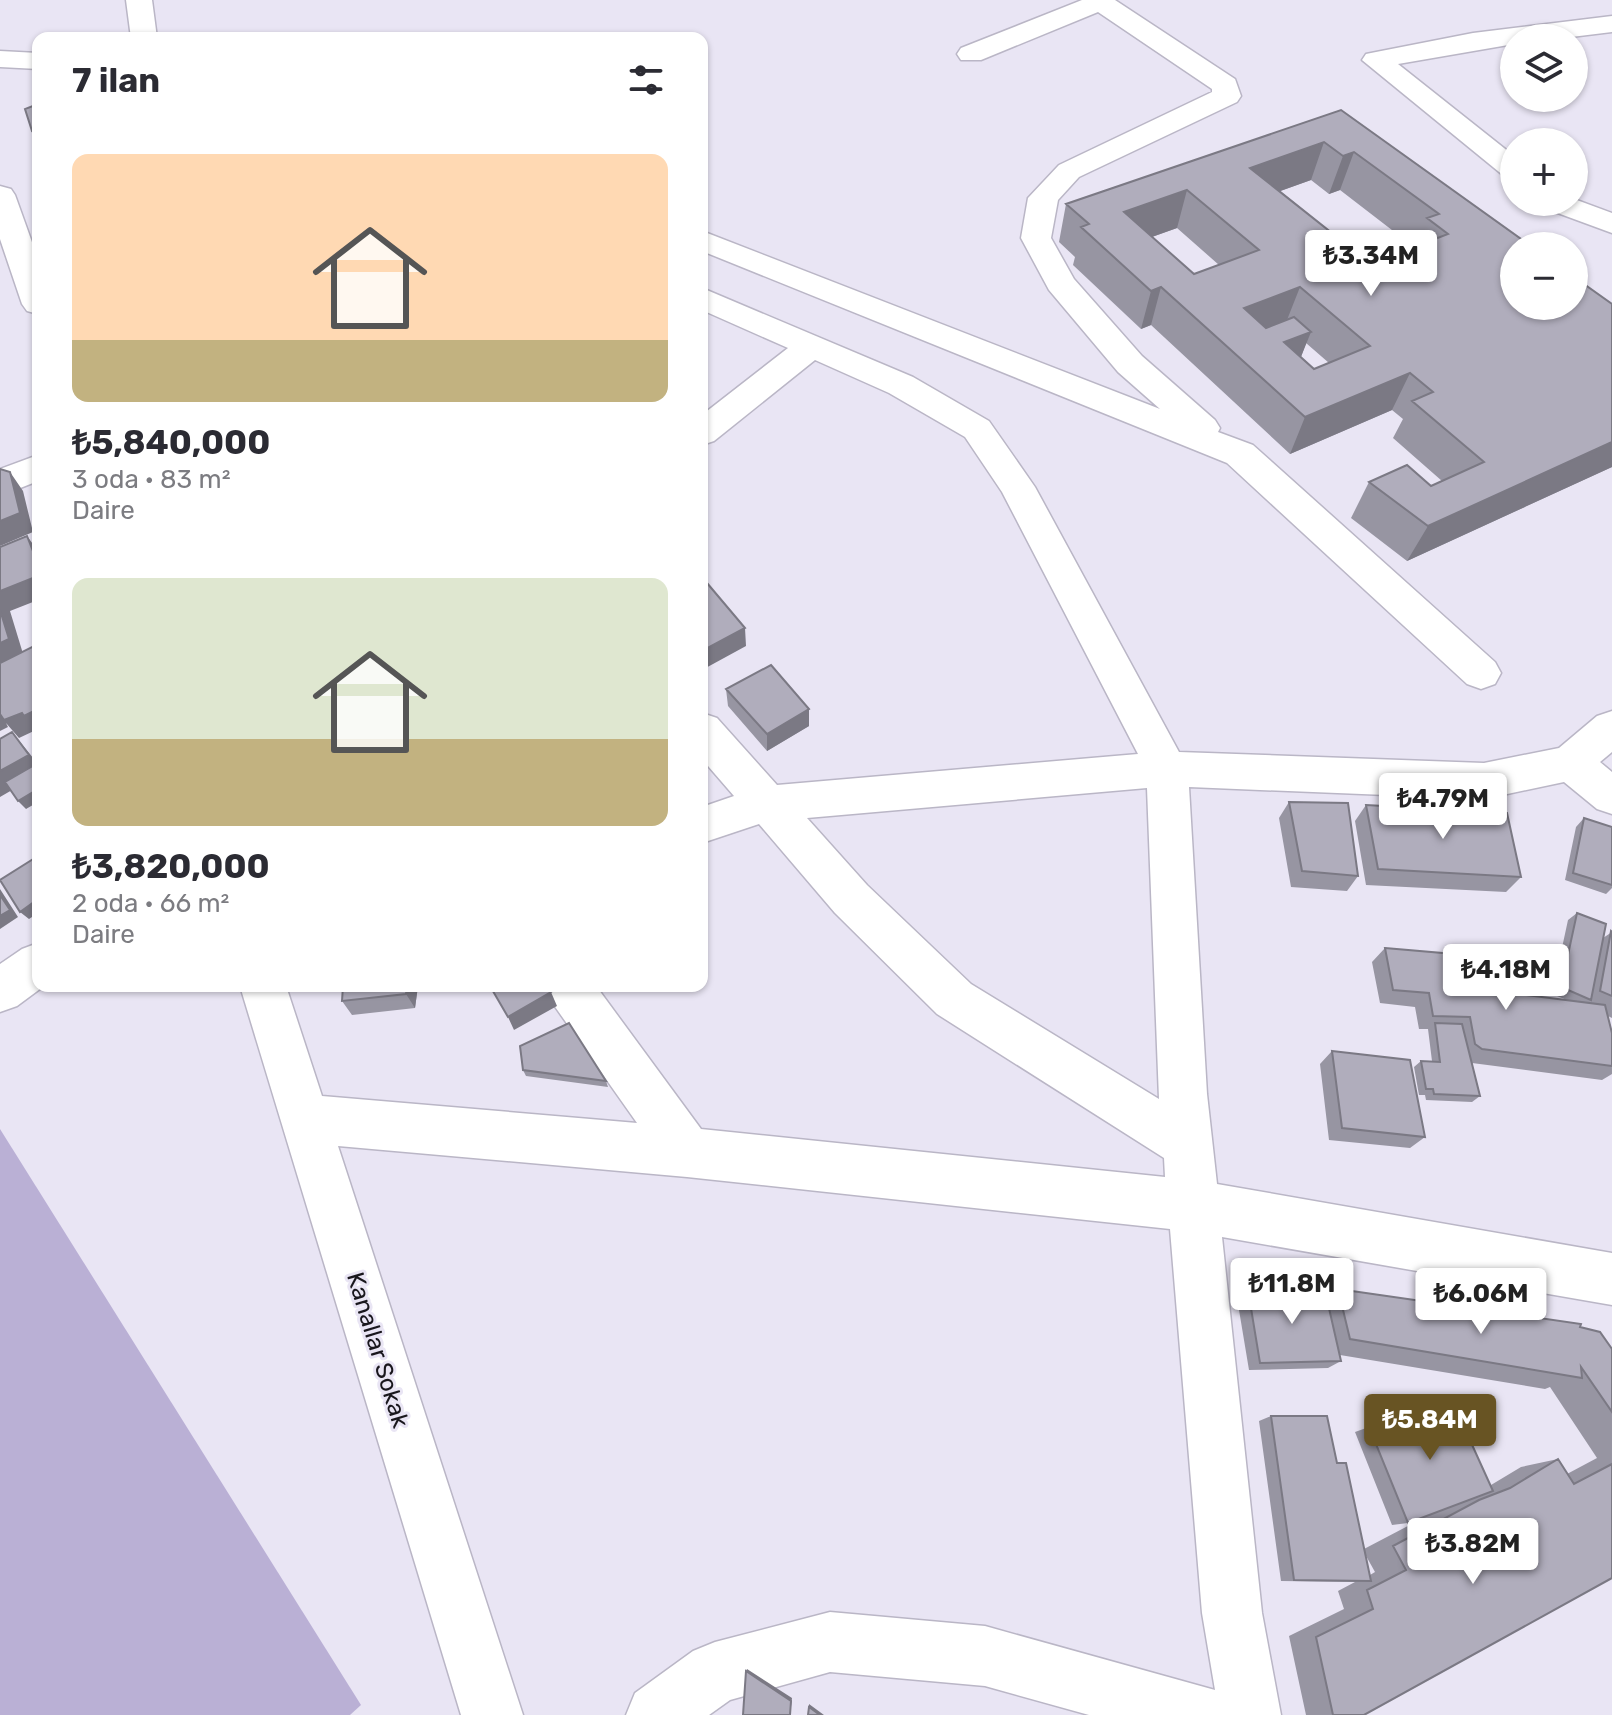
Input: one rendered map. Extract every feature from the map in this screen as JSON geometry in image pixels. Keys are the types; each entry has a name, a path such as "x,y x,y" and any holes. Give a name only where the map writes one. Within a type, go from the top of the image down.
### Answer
{"street":[{"path":"139,0 143,32"},
{"path":"971,54 1102,1 1225,85 1227,96 1069,171 1043,198 1036,238 1060,283 1130,364 1229,450"},
{"path":"1500,159 1376,60 1473,41 1612,24"},
{"path":"0,59 32,61"},
{"path":"11,201 13,269 32,296"},
{"path":"1588,215 1612,224"},
{"path":"708,242 1240,454 1481,673"},
{"path":"708,301 901,385 977,429 1017,487 1167,769 1183,1094 1232,1613 1250,1715"},
{"path":"708,428 813,345"},
{"path":"0,483 32,470"},
{"path":"708,823 766,804 1167,769 1484,781 1571,763 1612,728"},
{"path":"708,737 851,899 954,999 1189,1145"},
{"path":"1571,763 1612,796"},
{"path":"0,991 32,968"},
{"name":"Kanallar Sokak","path":"278,992 306,1119 492,1715"},
{"path":"572,992 687,1152"},
{"path":"306,1119 687,1152 1194,1206 1612,1279"},
{"path":"657,1715 715,1673 830,1642 985,1656 1201,1715"}],"shaded area":[{"path":"0,1129 361,1705 350,1715 0,1715"}],"building":[{"path":"32,106 32,131 25,109"},
{"path":"1341,110 1511,232 1500,232 1500,320 1588,320 1588,287 1612,304 1612,442 1428,526 1369,482 1407,465 1431,486 1484,462 1412,401 1433,392 1410,373 1305,417 1161,287 1151,291 1081,227 1089,224 1066,204","holes":["1324,142 1343,156 1354,152 1439,214 1427,218 1448,234 1371,264 1250,168","1187,190 1259,250 1194,274 1124,212","1300,287 1370,346 1314,369 1284,342 1311,332 1294,317 1266,328 1244,308"]},
{"path":"0,469 10,472 20,513 0,521"},
{"path":"27,536 32,549 32,578 0,591 0,547"},
{"path":"708,584 745,628 708,648"},
{"path":"0,610 9,639 0,643"},
{"path":"32,647 32,712 4,720 0,714 0,663"},
{"path":"771,665 809,709 767,734 726,689"},
{"path":"12,732 29,755 0,771 0,739"},
{"path":"32,766 32,793 18,801 5,782"},
{"path":"1289,802 1348,803 1358,876 1302,871"},
{"path":"1366,805 1507,813 1521,877 1378,869"},
{"path":"1584,818 1612,827 1612,885 1573,873"},
{"path":"32,860 32,903 20,912 0,880"},
{"path":"0,895 10,910 0,916"},
{"path":"1577,913 1606,924 1591,1000 1561,987"},
{"path":"1612,932 1612,996 1600,991"},
{"path":"1385,948 1454,954 1462,987 1605,1005 1612,1033 1612,1066 1482,1049 1475,1044 1470,1017 1433,1016 1429,993 1393,990"},
{"path":"343,992 406,992 406,994 342,1001"},
{"path":"493,992 551,992 508,1017"},
{"path":"569,1023 606,1081 523,1070 520,1046"},
{"path":"1435,1023 1462,1024 1480,1096 1434,1094 1433,1089 1426,1089 1421,1061 1440,1062"},
{"path":"1332,1051 1410,1060 1425,1137 1342,1128"},
{"path":"1247,1284 1326,1295 1341,1361 1260,1363"},
{"path":"1338,1289 1581,1324 1580,1327 1600,1332 1612,1349 1612,1412 1581,1367 1582,1378 1350,1339"},
{"path":"1454,1405 1493,1491 1408,1523 1369,1427"},
{"path":"1271,1416 1327,1416 1337,1463 1346,1463 1371,1581 1294,1580"},
{"path":"1558,1459 1574,1484 1612,1464 1612,1578 1364,1715 1333,1715 1316,1637 1373,1609 1367,1590 1406,1570 1393,1546 1479,1500 1510,1488"},
{"path":"746,1671 791,1701 790,1715 743,1715"},
{"path":"809,1707 820,1715 808,1715"}]}
